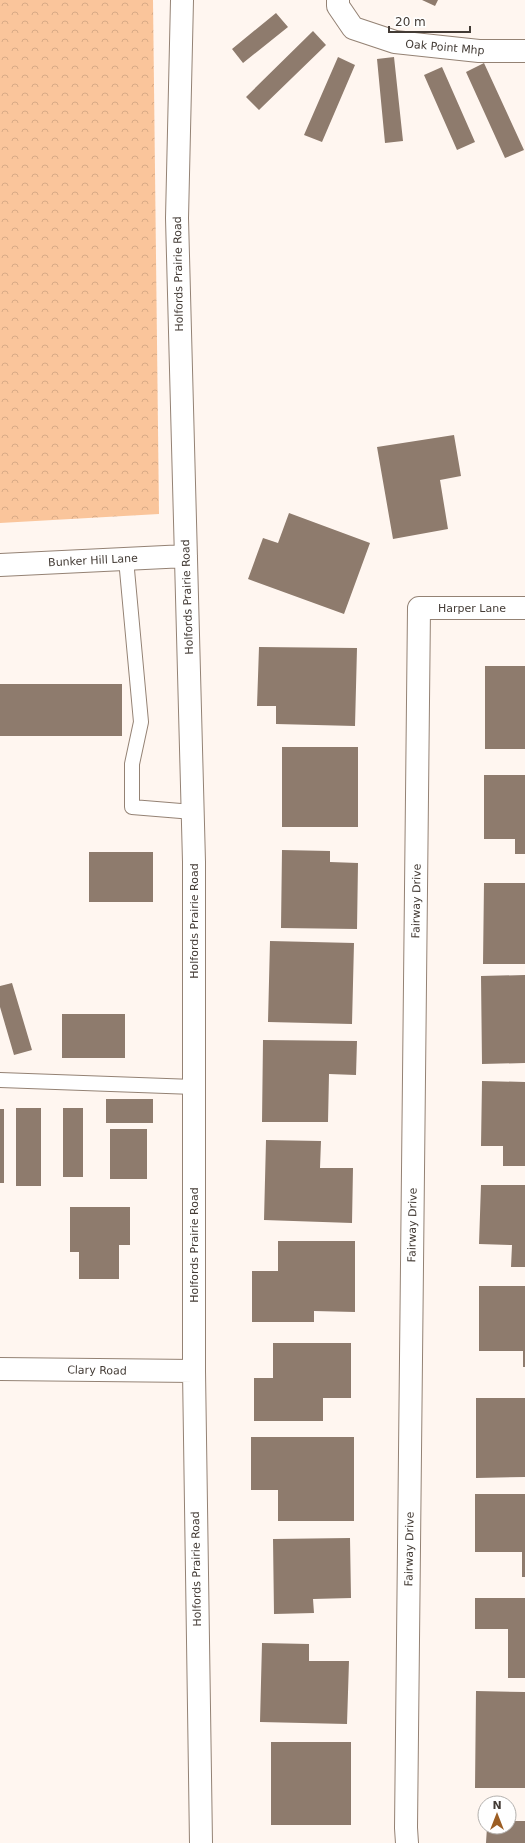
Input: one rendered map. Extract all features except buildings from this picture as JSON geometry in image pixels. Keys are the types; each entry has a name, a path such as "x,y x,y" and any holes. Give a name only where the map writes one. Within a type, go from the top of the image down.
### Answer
{"street":[{"name":"Holfords Prairie Road","path":"182,0 177,234 193,812 194,1371 201,1843"},
{"name":"Oak Point Mhp","path":"338,0 338,6 354,28 395,42 479,51 525,51"},
{"name":"Bunker Hill Lane","path":"0,566 186,556"},
{"name":"Harper Lane","path":"419,608 525,608"},
{"name":"Fairway Drive","path":"407,1843 406,1820 419,608"},
{"name":"Clary Road","path":"0,1369 194,1371"}],"lane":[{"path":"126,559 140,722 132,764 132,807 193,812"},
{"path":"0,1080 194,1087"}],"green space":[{"path":"0,0 153,0 159,514 0,523"}]}
